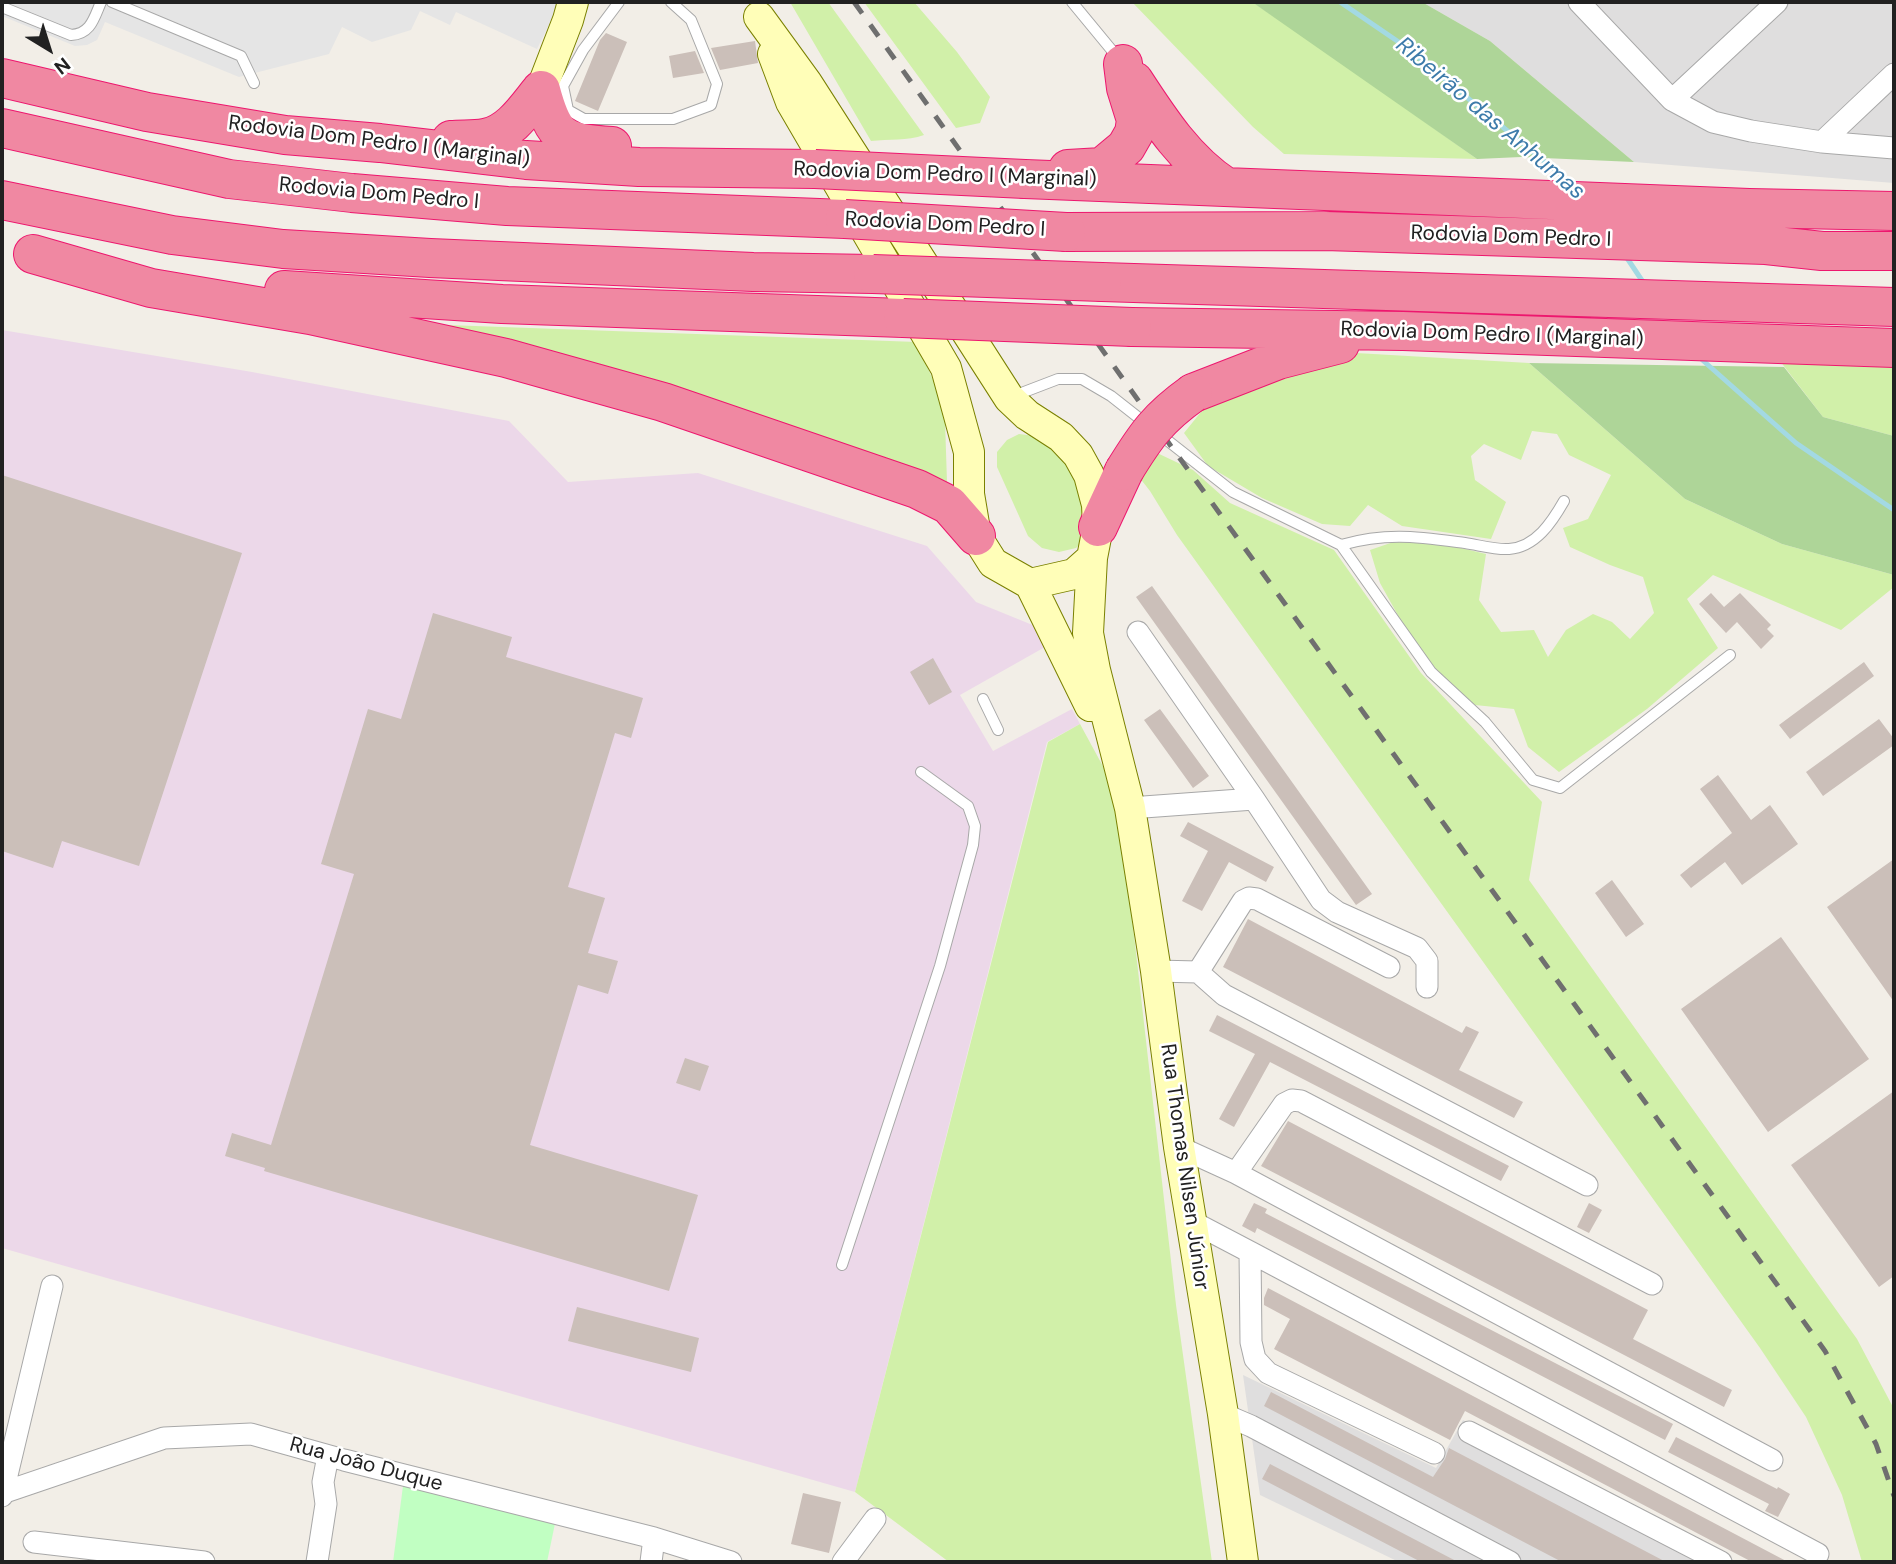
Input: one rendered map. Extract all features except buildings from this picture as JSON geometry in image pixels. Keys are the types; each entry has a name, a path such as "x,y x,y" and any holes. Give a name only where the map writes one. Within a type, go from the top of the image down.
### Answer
{"highway":[{"path":"1025,179 1060,169 1102,167 1126,147 1136,120 1126,88 1123,64"},
{"path":"1123,64 1158,118 1190,157 1206,174 1226,187"},
{"name":"Rodovia Dom Pedro I (Marginal)","path":"2,78 147,112 285,135 526,160 639,167 816,169 1749,208 1894,211"},
{"path":"380,143 486,138 496,135 515,121 541,90"},
{"path":"541,90 553,127 566,139 584,144 736,155 756,169"},
{"name":"Rodovia Dom Pedro I","path":"2,128 229,179 507,206 845,219 1066,232 1325,231 1766,245 1822,251 1894,251"},
{"path":"2,200 172,235 283,249 739,272 1894,307"},
{"path":"17,251 150,288 310,315 506,358 663,402 917,489 949,505 976,536"},
{"name":"Rodovia Dom Pedro I (Marginal)","path":"17,251 267,289 502,304 1132,327 1403,331 1894,348"},
{"path":"1095,543 1124,471 1150,431 1167,411 1193,393 1234,375 1313,350 1403,331"}],"street":[{"path":"1672,100 1777,2"},
{"path":"1593,6 1672,100 1713,122 1822,142 1894,148"},
{"path":"541,90 574,8"},
{"path":"755,9 807,83 1018,407"},
{"path":"755,9 791,102 946,368 969,452 969,494 976,536 993,563 1030,584 1074,574 1095,543"},
{"path":"1822,142 1894,74"},
{"name":"Rua Thomas Nilsen Júnior","path":"1018,407 1061,437 1078,454 1092,485 1097,505 1088,634 1088,679"},
{"name":"Rua Thomas Nilsen Júnior","path":"1030,584 1088,679 1122,772 1130,807 1156,971 1179,1147 1223,1415 1242,1562"},
{"path":"1138,632 1321,900 1338,912 1417,948 1427,961 1427,987"},
{"path":"1130,807 1254,799"},
{"path":"1198,972 1243,901 1249,898 1257,899 1389,967"},
{"path":"1156,971 1198,972 1224,995 1587,1185"},
{"path":"1236,1174 1284,1104 1292,1100 1301,1101 1652,1284"},
{"path":"1179,1147 1236,1174 1772,1460"},
{"path":"1191,1221 1818,1554"},
{"path":"1250,1252 1251,1342 1255,1359 1268,1373 1434,1453"},
{"path":"2,1494 52,1286"},
{"path":"1223,1415 1251,1426 1510,1562"},
{"path":"1469,1432 1721,1562"},
{"name":"Rua João Duque","path":"2,1494 164,1438 251,1434 653,1538 731,1562"},
{"path":"317,1562 326,1504 323,1482 336,1458"},
{"path":"843,1562 874,1519"},
{"path":"651,1562 653,1538"},
{"path":"34,1542 204,1562"}],"lane":[{"path":"2,7 71,35 82,34 89,29 101,2"},
{"path":"113,2 242,56 254,83"},
{"path":"619,2 583,50 563,86 568,110 584,119 673,119 711,105 717,84 691,20 671,2"},
{"path":"1072,2 1123,64"},
{"path":"1018,407 1058,379 1082,379 1111,396 1233,492 1341,545 1431,672 1485,722 1533,780 1560,788 1730,655"},
{"path":"1341,545 1386,536 1416,537 1510,549 1530,541 1549,528 1564,501"},
{"path":"983,699 998,730"},
{"path":"842,1265 940,966 973,845 975,826 968,806 920,772"}],"shaded area":[{"path":"2,2 560,2 537,49 456,12 450,25 420,11 411,30 372,42 342,27 329,54 239,77 105,22 97,40 87,45 75,46 2,16"},
{"path":"1422,2 1894,2 1894,183 1634,162 1490,41"},
{"path":"2,330 252,372 509,421 568,482 698,473 927,546 976,602 1035,626 1045,647 960,695 993,751 1072,709 1080,724 1047,742 855,1492 2,1248"},
{"path":"1243,1375 1436,1468 1463,1420 1737,1562 1399,1562 1260,1495"}],"green space":[{"path":"790,2 828,2 924,135 871,141"},
{"path":"864,2 914,2 957,52 990,97 980,123 956,128"},
{"path":"1132,2 1252,2 1477,159 1284,154 1253,127"},
{"path":"1252,2 1422,2 1490,41 1634,162 1521,157 1477,159"},
{"path":"392,323 917,342 938,392 945,421 947,482 926,483"},
{"path":"1767,344 1894,348 1894,436 1823,417"},
{"path":"1356,353 1529,363 1685,499 1782,544 1894,575 1894,587 1841,630 1713,575 1687,599 1718,648 1647,709 1559,772 1528,747 1514,709 1475,705 1426,666 1380,583 1370,550 1411,536 1486,554 1479,600 1501,632 1534,630 1548,657 1566,630 1593,614 1612,622 1630,639 1654,613 1643,577 1570,547 1563,528 1588,519 1611,475 1569,455 1557,434 1532,431 1521,460 1484,444 1471,456 1475,480 1506,502 1491,539 1402,526 1368,505 1350,526 1322,524 1262,498 1208,466 1184,433 1205,407 1248,389"},
{"path":"1529,363 1784,367 1823,417 1894,436 1894,575 1782,544 1685,499"},
{"path":"1019,434 1035,436 1055,450 1079,480 1089,536 1076,548 1059,552 1042,548 1028,536 997,467 997,452 1007,440"},
{"path":"1155,452 1193,470 1230,503 1334,550 1421,673 1542,802 1529,880 1857,1339 1894,1409 1894,1562 1862,1562 1842,1495 1806,1417 1760,1348 1177,535 1139,477"},
{"path":"1080,724 1118,794 1176,1305 1212,1562 949,1562 855,1492 1048,742"},
{"path":"403,1486 557,1514 547,1562 393,1562"}],"waterway":[{"name":"Ribeirão das Anhumas","path":"1340,2 1406,47 1574,186"},
{"name":"Ribeirão das Anhumas","path":"1625,255 1645,285"},
{"name":"Ribeirão das Anhumas","path":"1699,357 1796,443 1894,510"}],"railway":[{"path":"854,2 1168,442 1825,1351 1876,1444 1894,1496"}]}
